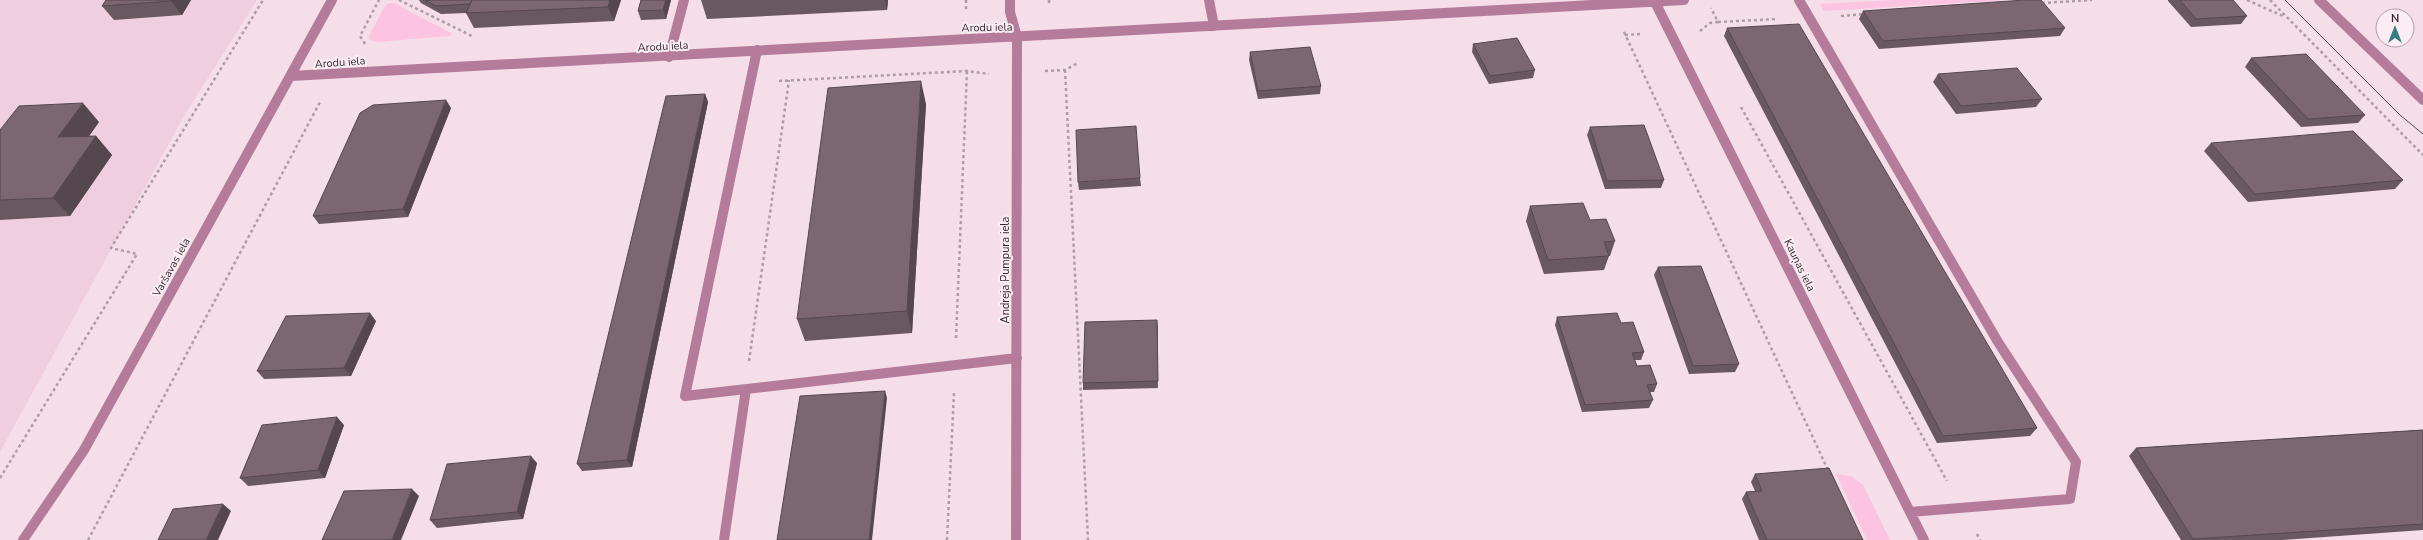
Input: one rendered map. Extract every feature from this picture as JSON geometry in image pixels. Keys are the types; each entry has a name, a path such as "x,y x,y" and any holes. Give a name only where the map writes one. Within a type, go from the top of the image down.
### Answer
{"street":[{"name":"Varšavas iela","path":"23,540 84,450 332,0"},
{"path":"669,57 684,0"},
{"name":"Andreja Pumpura iela","path":"1010,0 1010,12 1017,38 1016,540"},
{"path":"1209,0 1214,26"},
{"name":"Arodu iela","path":"291,76 669,57 757,50 960,38 1017,38 1684,0"},
{"path":"1800,0 1809,18 1998,342 2076,462 2070,499 1910,512"},
{"path":"2319,0 2423,100"},
{"name":"Kauņas iela","path":"1655,1 1924,540"},
{"path":"757,50 685,396 1017,358"},
{"path":"724,540 746,389"}],"path":[{"path":"0,478 137,254 111,248 263,0"},
{"path":"360,36 380,0"},
{"path":"399,0 476,38"},
{"path":"966,0 966,15"},
{"path":"2037,4 2092,0"},
{"path":"2247,0 2287,17"},
{"path":"2270,0 2423,155"},
{"path":"1713,12 1718,22"},
{"path":"1704,38 1700,31 1710,23 1872,14"},
{"path":"1623,30 1830,475"},
{"path":"1625,35 1646,34"},
{"path":"947,540 967,70"},
{"path":"1065,70 1088,540"},
{"path":"756,360 749,361 789,80"},
{"path":"88,540 322,98"},
{"path":"1738,101 1980,540"}],"shaded area":[{"path":"0,0 257,0 184,116 0,452"},
{"path":"1892,0 2010,0 1824,11 1820,4"},
{"path":"389,3 394,3 451,33 450,36 376,42 370,40 369,36 385,6"},
{"path":"1836,474 1851,476 1863,485 1890,540 1867,540"}],"building":[{"path":"106,0 172,0 102,6"},
{"path":"425,0 472,0 470,4 436,6"},
{"path":"472,0 610,0 608,7 466,13"},
{"path":"641,0 666,0 663,10 638,11"},
{"path":"2041,0 2065,28 1883,41 1863,11"},
{"path":"2180,0 2233,0 2247,16 2196,19"},
{"path":"1799,24 2037,428 1943,436 1727,28"},
{"path":"1517,38 1535,70 1490,76 1473,44"},
{"path":"1310,47 1321,86 1258,91 1250,52"},
{"path":"2306,54 2365,115 2308,119 2251,58"},
{"path":"2017,68 2042,99 1961,106 1938,74"},
{"path":"921,81 907,311 797,319 828,88"},
{"path":"705,94 627,460 577,464 666,96"},
{"path":"446,100 403,209 313,216 360,113 373,105"},
{"path":"83,103 58,137 96,136 53,198 0,200 0,130 19,106"},
{"path":"1644,125 1664,180 1607,181 1590,127"},
{"path":"1136,126 1140,178 1078,182 1076,130"},
{"path":"2353,131 2403,180 2255,194 2211,143"},
{"path":"1583,203 1590,220 1606,219 1615,241 1604,242 1609,256 1548,260 1530,206"},
{"path":"1701,266 1739,364 1693,366 1658,267"},
{"path":"370,313 344,368 257,371 286,316"},
{"path":"1617,313 1621,323 1633,322 1644,352 1632,353 1637,366 1650,365 1657,384 1647,385 1653,400 1585,405 1557,317"},
{"path":"1157,320 1158,381 1083,383 1085,322"},
{"path":"885,391 869,540 777,540 800,396"},
{"path":"337,417 318,470 240,478 262,425"},
{"path":"2423,430 2423,524 2193,539 2136,448"},
{"path":"531,456 517,512 430,520 447,464"},
{"path":"1829,468 1863,540 1767,540 1746,492 1762,491 1755,474"},
{"path":"412,489 392,540 322,540 344,491"},
{"path":"223,504 206,540 158,540 173,509"}],"tram line":[{"path":"2285,0 2400,115 2423,134"}]}
